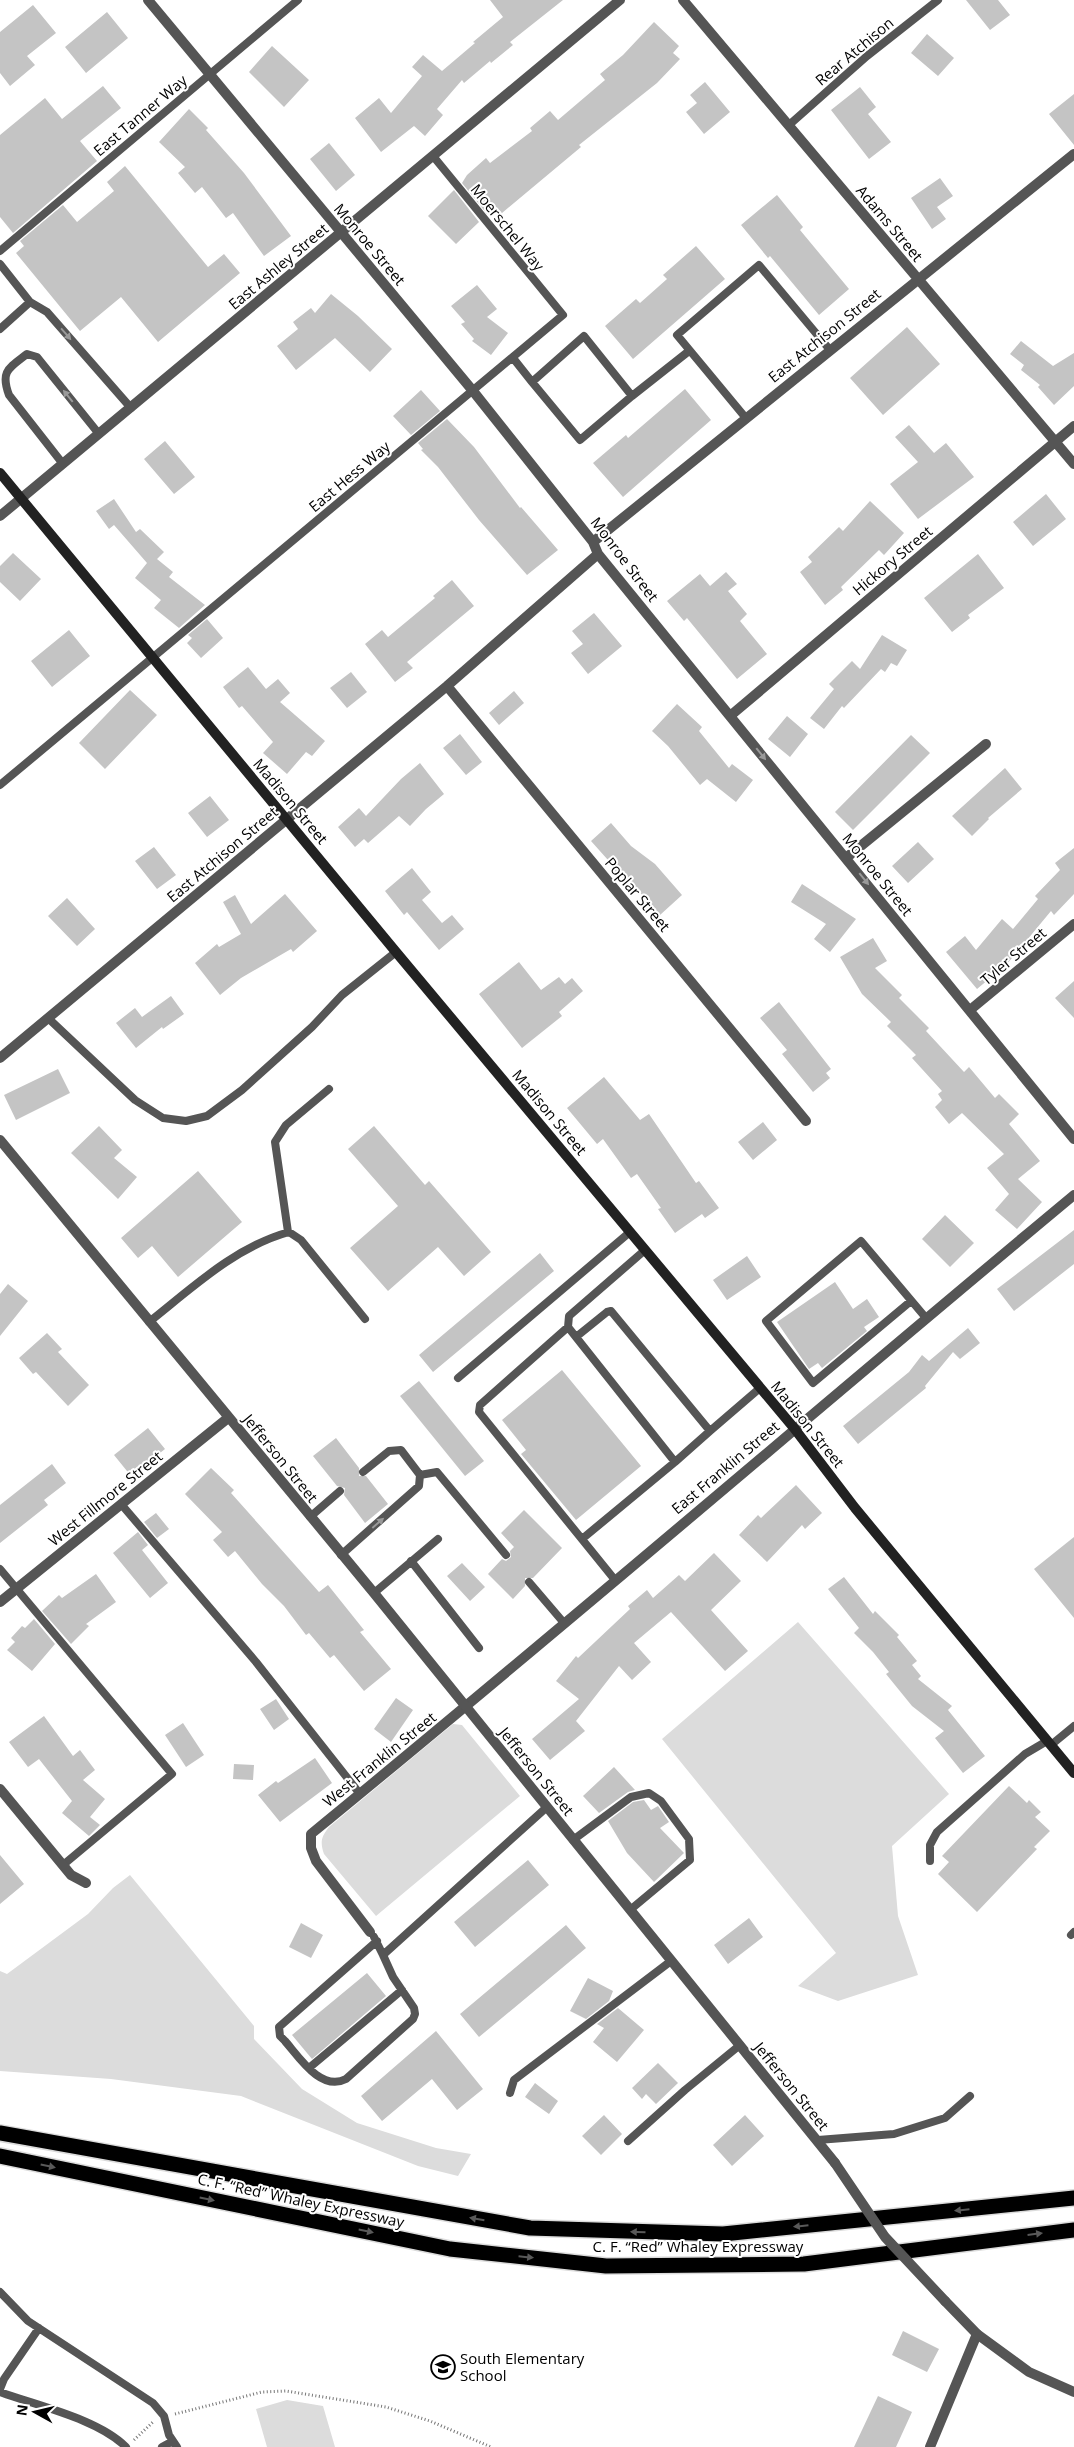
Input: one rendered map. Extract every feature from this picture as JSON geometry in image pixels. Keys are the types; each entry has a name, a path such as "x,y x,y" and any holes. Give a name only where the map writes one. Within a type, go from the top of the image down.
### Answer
{"highway":[{"name":"C. F. “Red” Whaley Expressway","path":"0,2133 530,2228 723,2234 1074,2198"},
{"name":"C. F. “Red” Whaley Expressway","path":"0,2156 450,2249 606,2266 804,2264 1074,2230"}],"main road":[{"name":"Madison Street","path":"0,473 286,820 794,1428 855,1508 1074,1773"}],"street":[{"name":"Monroe Street","path":"148,0 473,391 593,542 598,554 1074,1139"},
{"name":"East Ashley Street","path":"0,516 620,0"},
{"name":"Adams Street","path":"683,0 1074,464"},
{"name":"East Atchison Street","path":"593,542 1074,154"},
{"name":"Hickory Street","path":"730,716 1074,426"},
{"name":"East Atchison Street","path":"0,1058 447,686 598,554"},
{"name":"Poplar Street","path":"447,686 806,1121"},
{"path":"846,858 986,744"},
{"name":"Tyler Street","path":"970,1010 1074,924"},
{"name":"Jefferson Street","path":"0,1140 374,1593 818,2140 885,2237 977,2334 1029,2372 1074,2392"},
{"name":"East Franklin Street","path":"466,1707 794,1428 1074,1195"},
{"name":"West Fillmore Street","path":"0,1602 228,1418"},
{"name":"West Franklin Street","path":"370,1932 316,1861 311,1848 311,1834 466,1707"},
{"path":"0,1789 71,1875 86,1883"},
{"path":"930,2447 977,2334"}],"lane":[{"name":"East Tanner Way","path":"0,251 298,0"},
{"name":"Rear Atchison","path":"789,125 867,56 938,0"},
{"name":"Moerschel Way","path":"433,156 563,315"},
{"path":"0,264 30,302 47,312 130,408"},
{"path":"745,418 677,335 760,266 830,350"},
{"path":"0,329 30,302"},
{"name":"East Hess Way","path":"0,785 563,315"},
{"path":"532,382 584,336 632,396"},
{"path":"513,358 580,440 689,351"},
{"path":"63,464 9,395 3,382 6,371 27,354 36,357 99,434"},
{"path":"48,1018 135,1100 164,1118 186,1121 206,1116 242,1090 312,1027 342,995 396,952"},
{"path":"288,1232 275,1142 286,1125 329,1089"},
{"path":"150,1322 223,1264 272,1237 288,1232 301,1240 365,1318"},
{"path":"458,1378 630,1232"},
{"path":"911,1301 813,1383 766,1321 862,1241 926,1318"},
{"path":"615,1580 479,1412 480,1405 568,1327 569,1316 645,1250"},
{"path":"576,1337 607,1312 611,1311 710,1432"},
{"path":"568,1327 674,1462"},
{"path":"582,1539 760,1388"},
{"path":"341,1555 419,1486 420,1475 401,1450 389,1451 363,1472"},
{"path":"420,1475 437,1472 506,1554"},
{"path":"310,1517 340,1491"},
{"path":"121,1504 256,1662 360,1794"},
{"path":"374,1593 438,1539"},
{"path":"411,1561 479,1648"},
{"path":"0,1568 172,1774 63,1866"},
{"path":"529,1582 564,1623"},
{"path":"930,1861 930,1845 937,1832 1025,1754 1049,1743 1074,1726"},
{"path":"573,1840 631,1796 649,1793 661,1801 689,1839 690,1860 630,1910"},
{"path":"383,1955 547,1808"},
{"path":"370,1932 377,1941 402,1990 414,2008 415,2014 413,2019 353,2073 340,2082 323,2080 309,2068 280,2036 279,2027 377,1941"},
{"path":"510,2093 514,2080 671,1961"},
{"path":"309,2068 402,1990"},
{"path":"628,2141 685,2090 740,2045"},
{"path":"818,2140 894,2134 945,2118 970,2096"},
{"path":"0,2292 28,2321 153,2403 164,2416 175,2444 162,2447"},
{"path":"39,2328 4,2378 0,2391 90,2424 130,2444"}],"path":[{"path":"130,2444 148,2425 164,2416 262,2392 286,2391 386,2407 430,2421 491,2447"}],"shaded area":[{"path":"798,1622 949,1794 892,1846 898,1916 918,1975 838,2001 798,1986 836,1953 662,1739"},
{"path":"453,1724 462,1725 520,1796 376,1916 324,1854 322,1843 324,1834 329,1827"},
{"path":"130,1875 254,2026 254,2039 302,2089 357,2123 436,2148 471,2154 458,2176 418,2166 241,2096 111,2079 0,2071 0,1971 7,1974 88,1914 113,1888"},
{"path":"287,2400 323,2406 335,2447 267,2447 256,2409"}],"building":[{"path":"490,0 563,0 510,42 513,45 491,63 490,61 464,83 462,80 437,109 443,115 425,136 414,126 381,152 355,118 379,98 391,113 422,76 412,67 423,55 442,71 475,43 473,42 503,17"},
{"path":"966,0 998,0 1010,15 990,30"},
{"path":"33,5 56,33 27,56 35,65 10,86 0,73 0,32"},
{"path":"107,12 128,38 86,73 65,47"},
{"path":"654,22 679,46 673,53 680,59 657,83 579,145 581,147 502,213 495,206 487,214 462,183 467,175 486,158 490,163 532,131 530,128 550,111 558,120 605,80 600,74 623,55"},
{"path":"927,34 954,58 938,76 911,53"},
{"path":"272,46 309,80 284,107 249,72"},
{"path":"705,82 730,112 704,134 686,112 697,103 690,95"},
{"path":"103,86 121,108 80,141 97,161 13,233 0,217 0,135 45,98 62,119"},
{"path":"860,87 876,107 868,114 891,142 869,159 831,110"},
{"path":"1074,94 1074,145 1049,114"},
{"path":"189,109 208,128 206,130 244,173 291,236 264,256 233,213 226,218 202,187 195,193 178,173 185,167 159,142"},
{"path":"329,143 355,175 336,191 310,159"},
{"path":"125,166 208,267 224,254 240,273 158,342 121,297 80,331 16,253 24,246 20,241 63,205 77,222 114,191 107,182"},
{"path":"940,178 953,196 937,207 946,219 932,229 911,198"},
{"path":"454,190 479,222 456,244 428,216"},
{"path":"777,195 803,227 800,230 849,289 819,315 770,256 768,258 741,225"},
{"path":"696,246 725,279 633,359 605,326 636,299 640,303 667,279 663,275"},
{"path":"477,285 497,309 487,317 508,333 491,355 472,341 474,339 461,324 465,322 451,306"},
{"path":"331,294 358,316 392,349 370,372 335,338 296,370 277,346 298,329 293,322 311,308 315,313"},
{"path":"907,327 940,364 883,415 850,378"},
{"path":"1021,341 1053,366 1074,353 1074,386 1054,405 1038,387 1040,385 1021,370 1024,365 1010,354"},
{"path":"685,389 711,420 623,497 593,463 626,435 628,438"},
{"path":"421,390 440,411 411,435 393,416"},
{"path":"447,419 474,447 520,508 558,550 527,575 479,520 438,467 421,450 423,449 418,443"},
{"path":"909,425 934,453 946,443 974,477 918,519 890,484 918,462 895,437"},
{"path":"165,441 195,477 174,494 144,459"},
{"path":"1046,494 1066,519 1033,546 1013,522"},
{"path":"114,499 136,532 140,529 164,552 157,559 173,572 169,577 205,605 179,628 154,608 161,600 135,578 147,563 114,525 109,529 96,511"},
{"path":"870,501 904,533 884,555 879,550 841,587 843,590 825,605 800,572 812,562 808,557 839,527 843,531"},
{"path":"13,553 41,579 20,601 0,582 0,566"},
{"path":"978,554 1004,588 968,615 970,618 952,632 924,598"},
{"path":"726,572 737,584 728,591 747,614 740,621 767,654 737,679 687,618 684,621 667,601 700,574 710,586"},
{"path":"452,580 474,606 407,662 413,668 395,682 365,644 382,630 388,637 435,598 433,596"},
{"path":"594,613 622,646 588,674 571,653 583,644 572,631"},
{"path":"207,619 223,638 201,658 187,643 192,638 188,635"},
{"path":"69,630 90,656 52,687 31,661"},
{"path":"882,635 907,650 897,666 891,663 885,672 881,669 844,708 842,706 824,729 810,718 834,689 829,684 852,661 860,669"},
{"path":"248,667 266,689 278,679 290,693 280,702 325,741 312,756 306,752 287,774 263,753 273,742 242,706 239,708 223,687"},
{"path":"351,672 367,692 347,708 330,688"},
{"path":"130,690 157,715 105,769 79,743"},
{"path":"514,691 524,703 499,725 489,713"},
{"path":"677,704 702,727 699,731 729,768 732,764 753,780 736,802 707,779 700,785 668,746 652,731"},
{"path":"787,716 808,734 790,757 768,739"},
{"path":"460,734 482,762 466,775 443,748"},
{"path":"911,735 930,753 853,830 835,812"},
{"path":"420,763 444,794 410,826 399,816 368,843 364,839 355,847 338,827 359,808 366,816 401,779"},
{"path":"1005,768 1022,789 988,818 972,836 952,816"},
{"path":"210,796 229,820 207,837 188,813"},
{"path":"611,823 631,846 655,864 682,895 660,915 635,887 614,871 616,869 591,841"},
{"path":"918,842 934,859 908,883 892,866"},
{"path":"154,847 176,875 157,889 135,861"},
{"path":"1074,848 1074,894 1054,915 1051,911 1007,964 977,989 946,952 965,936 976,950 1002,919 1013,929 1038,899 1035,896 1060,870 1055,863"},
{"path":"412,868 431,892 422,900 442,923 452,915 464,929 439,950 407,912 404,915 385,891"},
{"path":"802,884 856,919 830,952 814,939 826,924 791,902"},
{"path":"285,894 317,931 293,952 291,949 241,978 220,995 195,963 217,944 219,947 241,934 223,902 235,895 251,924"},
{"path":"67,898 95,929 77,946 48,916"},
{"path":"873,938 887,961 875,968 902,995 899,998 929,1028 926,1031 964,1072 969,1067 995,1098 999,1094 1019,1114 1009,1124 1040,1161 1018,1179 1042,1202 1017,1229 995,1210 1009,1194 987,1168 1004,1154 962,1113 949,1124 935,1107 942,1100 938,1094 942,1091 912,1058 916,1055 887,1026 891,1022 862,994 840,957"},
{"path":"519,962 541,990 559,977 565,984 572,978 583,991 559,1012 562,1016 522,1048 479,994"},
{"path":"1074,981 1074,1018 1055,998"},
{"path":"171,996 184,1014 163,1029 162,1027 136,1048 116,1023 135,1008 142,1017"},
{"path":"779,1002 831,1069 826,1073 830,1078 813,1092 782,1054 787,1050 760,1018"},
{"path":"58,1069 70,1093 16,1120 4,1095"},
{"path":"604,1077 640,1120 649,1114 696,1183 699,1181 719,1208 705,1218 702,1214 675,1233 658,1209 661,1208 637,1174 631,1178 603,1139 597,1144 567,1108"},
{"path":"763,1122 777,1140 753,1160 738,1142"},
{"path":"99,1126 122,1150 114,1158 137,1177 118,1199 71,1153"},
{"path":"374,1126 425,1185 429,1181 491,1252 464,1276 438,1247 388,1291 350,1248 398,1206 348,1149"},
{"path":"198,1171 242,1222 178,1277 152,1246 138,1258 121,1238"},
{"path":"945,1215 974,1243 950,1267 922,1239"},
{"path":"1074,1230 1074,1264 1014,1311 997,1289"},
{"path":"540,1253 554,1271 433,1372 419,1355"},
{"path":"747,1256 761,1277 727,1300 713,1280"},
{"path":"835,1282 853,1309 867,1299 879,1317 864,1327 867,1331 822,1368 818,1363 809,1369 777,1322"},
{"path":"8,1284 28,1301 0,1336 0,1294"},
{"path":"968,1328 980,1343 960,1359 953,1352 925,1386 926,1388 858,1444 843,1426 909,1372 922,1355 929,1361"},
{"path":"47,1333 62,1349 58,1352 89,1385 68,1406 36,1372 33,1374 19,1358"},
{"path":"562,1370 641,1466 576,1520 521,1454 526,1450 502,1420"},
{"path":"419,1381 484,1461 465,1476 400,1396"},
{"path":"148,1428 165,1449 131,1476 114,1455"},
{"path":"336,1438 359,1468 359,1476 366,1476 388,1504 365,1523 344,1495 345,1488 337,1486 313,1456"},
{"path":"52,1464 66,1483 44,1500 48,1505 0,1543 0,1505"},
{"path":"211,1468 234,1490 231,1493 319,1592 328,1585 364,1630 360,1632 391,1669 364,1691 334,1655 330,1658 309,1633 306,1635 284,1606 262,1584 235,1551 228,1557 213,1540 222,1532 185,1494"},
{"path":"796,1485 822,1513 805,1529 802,1525 767,1562 739,1535 758,1515 761,1518"},
{"path":"524,1510 562,1548 533,1578 525,1578 525,1586 513,1599 488,1574 502,1559 506,1561 511,1557 510,1551 514,1547 501,1533"},
{"path":"156,1513 169,1529 157,1538 144,1522"},
{"path":"138,1532 148,1545 142,1550 168,1583 150,1598 113,1553"},
{"path":"1074,1537 1074,1618 1034,1569"},
{"path":"714,1553 741,1581 711,1610 748,1651 725,1671 671,1612 634,1643 651,1662 632,1680 619,1666 576,1721 585,1731 550,1760 532,1739 579,1699 556,1681 576,1656 578,1658 630,1609 628,1606 647,1590 653,1598 679,1575 685,1581"},
{"path":"462,1563 485,1587 470,1601 447,1576"},
{"path":"96,1574 116,1602 86,1624 89,1626 71,1644 42,1611 59,1595 62,1598"},
{"path":"844,1577 873,1614 875,1611 899,1635 897,1637 917,1661 912,1665 921,1676 918,1679 952,1706 948,1710 985,1756 963,1773 935,1738 944,1731 912,1706 886,1674 889,1672 854,1633 859,1628 828,1589"},
{"path":"34,1619 55,1644 32,1671 7,1650 15,1642 11,1638 22,1626 25,1628"},
{"path":"396,1698 413,1710 391,1742 374,1729"},
{"path":"276,1699 289,1719 274,1730 260,1709"},
{"path":"44,1716 73,1756 80,1750 95,1770 83,1780 105,1799 90,1817 100,1825 89,1836 62,1813 72,1801 39,1759 28,1767 9,1742"},
{"path":"183,1723 204,1755 186,1767 165,1735"},
{"path":"315,1758 332,1783 280,1822 258,1795 276,1781 278,1783"},
{"path":"234,1764 254,1765 253,1780 233,1779"},
{"path":"614,1767 635,1790 628,1792 599,1813 583,1796"},
{"path":"1009,1786 1027,1803 1029,1800 1041,1812 1035,1817 1050,1831 1034,1847 1037,1849 977,1912 938,1874 949,1862 942,1856"},
{"path":"644,1800 651,1810 658,1806 669,1822 660,1828 684,1853 654,1882 627,1853 608,1821 633,1802"},
{"path":"0,1855 24,1884 0,1904"},
{"path":"528,1860 549,1885 475,1947 454,1922"},
{"path":"749,1918 763,1937 728,1964 714,1945"},
{"path":"301,1923 323,1935 311,1958 289,1947"},
{"path":"566,1925 586,1948 479,2037 460,2014"},
{"path":"367,1973 386,1996 312,2059 292,2035"},
{"path":"588,1978 613,1991 609,2001 586,2019 570,2011"},
{"path":"618,2008 644,2030 617,2062 593,2042 604,2028 597,2024"},
{"path":"436,2031 483,2089 457,2110 432,2079 382,2121 361,2096"},
{"path":"658,2063 678,2083 656,2104 646,2094 642,2099 632,2088"},
{"path":"535,2083 558,2101 549,2114 525,2097"},
{"path":"604,2115 622,2134 601,2155 582,2136"},
{"path":"745,2115 764,2136 732,2166 713,2145"},
{"path":"903,2331 939,2349 927,2372 892,2355"},
{"path":"878,2396 912,2412 896,2447 854,2447"}],"place":[{"name":"South Elementary School","path":"443,2367"}]}
